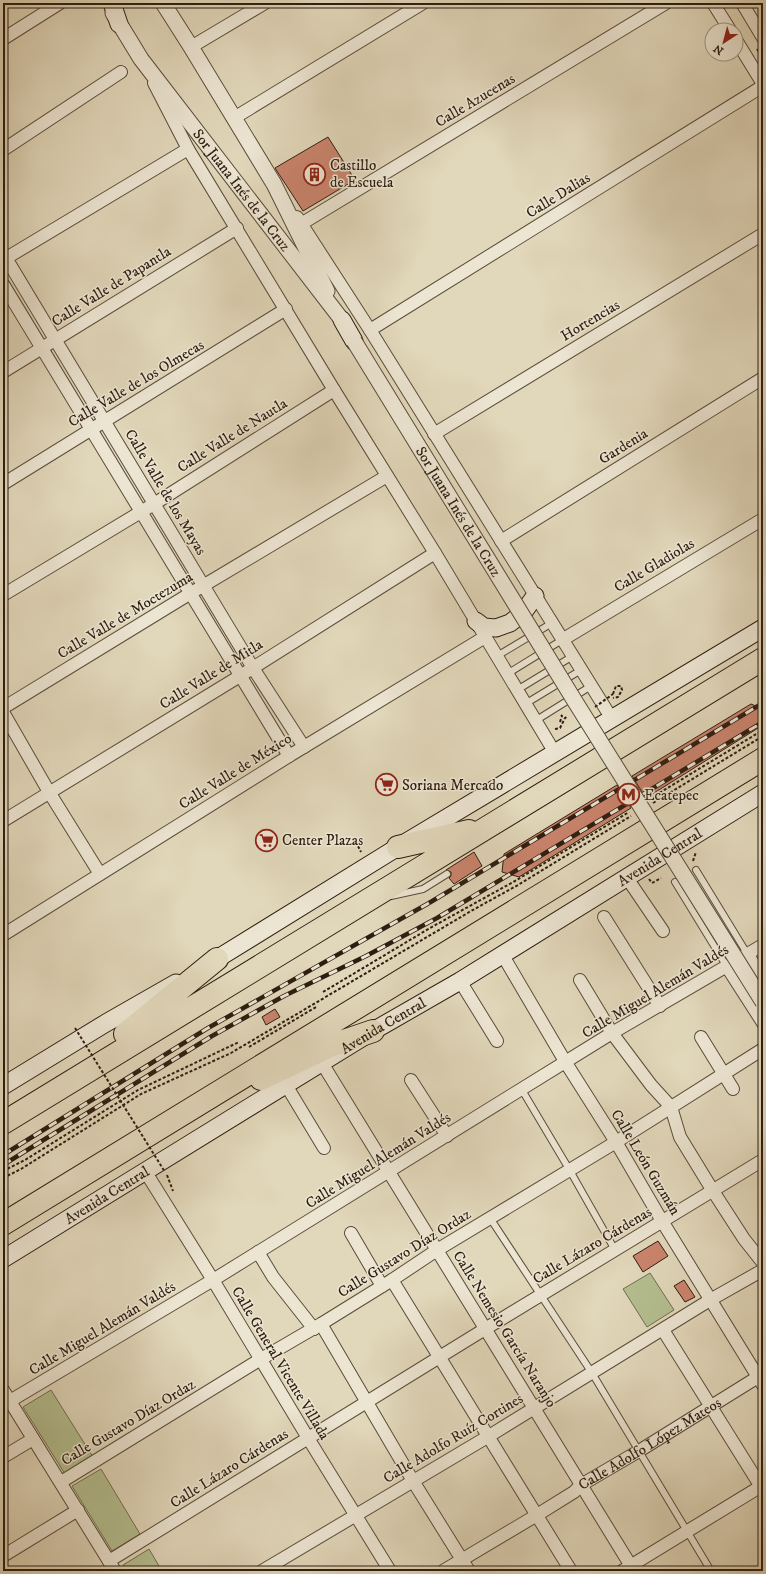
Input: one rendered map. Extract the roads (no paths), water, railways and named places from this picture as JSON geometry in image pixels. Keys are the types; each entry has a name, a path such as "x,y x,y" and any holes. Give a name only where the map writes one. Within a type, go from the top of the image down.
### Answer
{"highway":[{"path":"3,1122 763,659"},
{"name":"Avenida Central","path":"3,1224 763,759"},
{"path":"398,847 488,826"},
{"path":"58,1089 217,959"},
{"path":"212,1095 267,1078 332,1045 373,1031"}],"main road":[{"path":"112,3 119,24"},
{"name":"Sor Juana Inés de la Cruz","path":"342,320 354,340"},
{"path":"476,621 484,627 496,628 510,623 523,612 535,596"},
{"path":"3,1086 106,1023 217,959 398,847 763,628"},
{"name":"Avenida Central","path":"3,1259 373,1031 460,981 763,793"}],"street":[{"path":"3,39 60,3"},
{"name":"Sor Juana Inés de la Cruz","path":"106,3 141,59 342,320"},
{"name":"Sor Juana Inés de la Cruz","path":"163,3 274,184 342,320"},
{"path":"191,47 265,3"},
{"path":"234,118 423,3"},
{"name":"Calle Azucenas","path":"301,224 666,3"},
{"path":"713,3 725,22"},
{"path":"742,3 763,38"},
{"path":"744,53 763,85"},
{"path":"141,59 188,149 435,553 555,753"},
{"path":"3,150 121,72"},
{"name":"Calle Dalias","path":"370,330 763,85"},
{"path":"4,257 188,149"},
{"path":"274,184 370,330 612,719"},
{"name":"Calle Valle de Papantla","path":"3,372 237,228"},
{"name":"Hortencias","path":"434,434 763,234"},
{"name":"Calle Valle de los Mayas","path":"4,257 56,340 253,668 304,747"},
{"name":"Calle Valle de los Mayas","path":"3,284 289,756"},
{"name":"Calle Valle de los Olmecas","path":"3,484 286,309"},
{"name":"Sor Juana Inés de la Cruz","path":"354,340 576,703 763,1002"},
{"name":"Gardenia","path":"501,541 763,378"},
{"name":"Calle Valle de Nautla","path":"3,595 154,504 334,390"},
{"name":"Calle Valle de Moctezuma","path":"3,708 204,585 387,476"},
{"name":"Calle Gladiolas","path":"562,640 763,519"},
{"name":"Calle Valle de Mitla","path":"3,821 253,668 435,553"},
{"name":"Calle Valle de México","path":"3,935 289,756 485,637"},
{"path":"3,712 49,792 100,874"},
{"path":"627,878 663,931"},
{"path":"604,917 660,1006"},
{"name":"Calle Miguel Alemán Valdés","path":"10,1401 390,1172 612,1033 763,945"},
{"name":"Calle León Guzmán","path":"502,954 566,1063 616,1142 710,1300 761,1379"},
{"path":"748,954 763,979"},
{"path":"727,966 763,1023"},
{"path":"580,980 612,1033 651,1085 671,1107 680,1137 744,1239 763,1263"},
{"path":"460,981 497,1041"},
{"path":"701,1037 734,1089"},
{"name":"Calle Gustavo Díaz Ordaz","path":"61,1482 261,1359 318,1326 437,1250 616,1142 763,1049"},
{"name":"Calle Nemesio García Naranjo","path":"322,1063 581,1485 629,1569"},
{"path":"411,1080 447,1136"},
{"path":"286,1085 324,1148"},
{"name":"Calle Lázaro Cárdenas","path":"112,1566 308,1438 367,1403 541,1294 763,1160"},
{"name":"Calle General Vicente Villada","path":"145,1171 390,1571"},
{"path":"352,1233 439,1357 571,1571"},
{"path":"258,1252 273,1277 318,1326 367,1403 469,1571"},
{"name":"Calle Adolfo Ruíz Cortines","path":"262,1571 489,1436 710,1300 763,1270"},
{"path":"629,1569 686,1532 762,1487 663,1330"},
{"name":"Calle Adolfo López Mateos","path":"443,1571 537,1515 574,1492 581,1485 711,1406 761,1379"},
{"path":"3,1390 112,1566"},
{"path":"3,1457 33,1439"},
{"path":"3,1556 78,1510"}],"lane":[{"path":"497,656 552,623"},
{"path":"507,674 562,640"},
{"path":"517,690 573,656"},
{"path":"525,704 581,670"},
{"path":"536,721 591,686"},
{"path":"696,870 748,954"},
{"path":"365,901 423,889 447,874"},
{"path":"675,882 727,966"},
{"path":"522,1090 615,1250"},
{"path":"490,1218 592,1373 686,1532 711,1571"}],"railway":[{"path":"3,1155 208,1028 429,903 763,703"},
{"path":"3,1165 212,1036 284,996 366,956 437,918 763,722"}],"place":[{"name":"Castillo de Escuela","path":"315,174"},
{"name":"Soriana Mercado","path":"386,785"},
{"name":"Ecatepec","path":"628,795"},
{"name":"Center Plazas","path":"266,840"}]}
